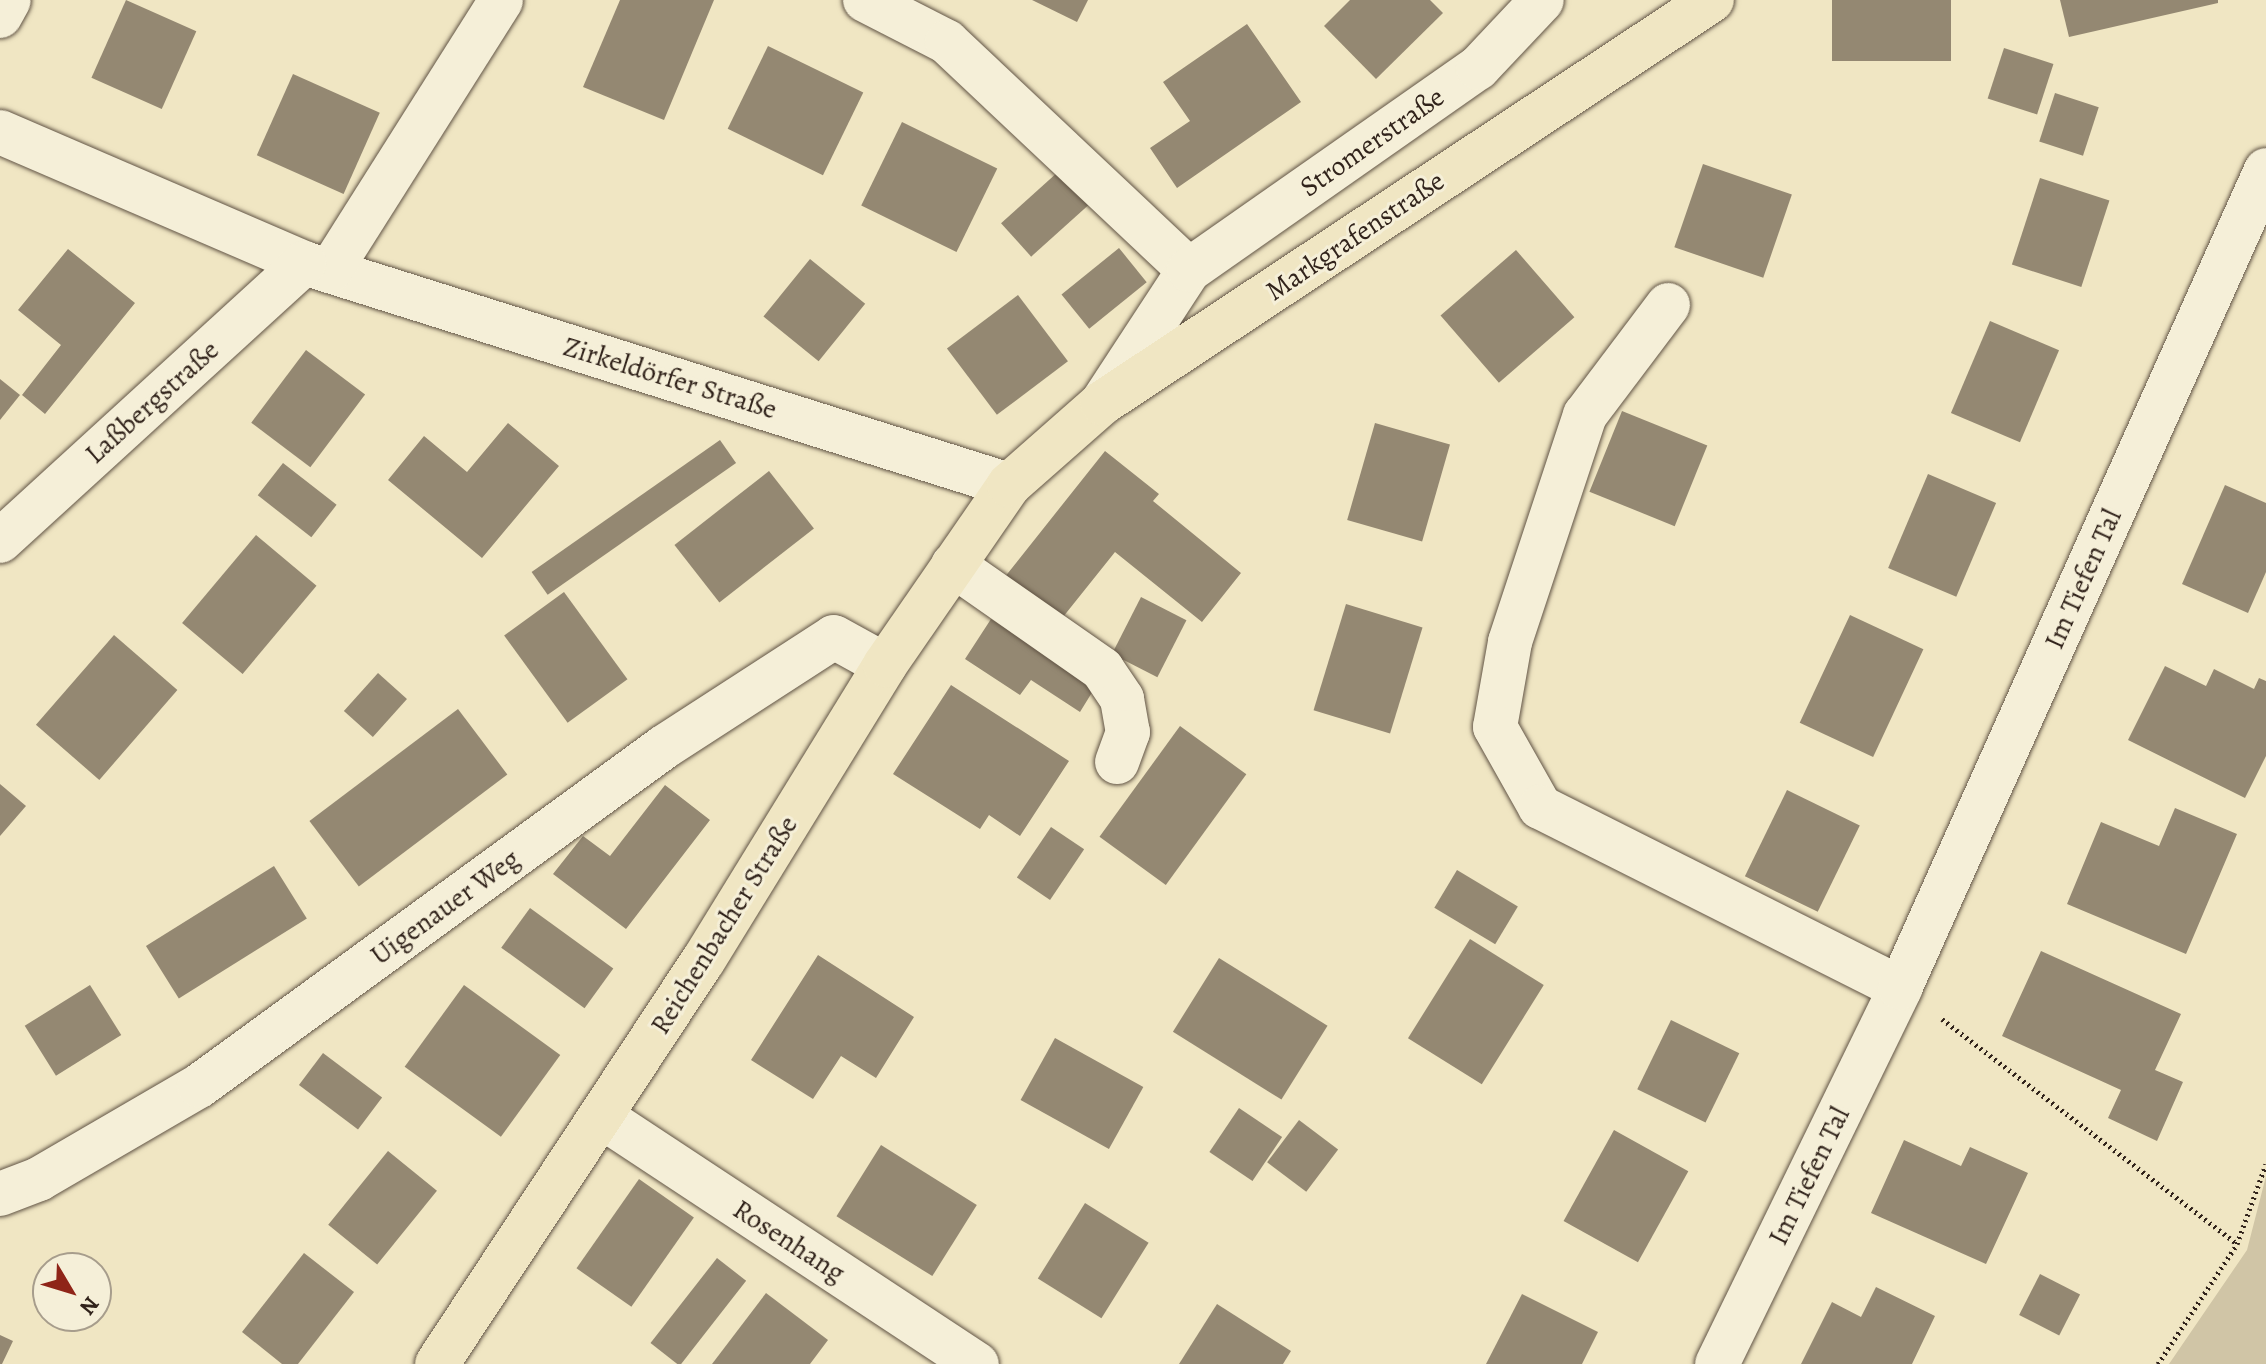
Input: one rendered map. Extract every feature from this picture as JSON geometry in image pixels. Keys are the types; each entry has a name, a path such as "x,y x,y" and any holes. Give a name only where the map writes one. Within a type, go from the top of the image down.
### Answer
{"main road":[{"name":"Markgrafenstraße","path":"1009,485 1102,403 1712,0"},
{"name":"Reichenbacher Straße","path":"437,1364 602,1117 885,665 1009,485"}],"street":[{"path":"0,16 9,0"},
{"path":"317,267 501,0"},
{"path":"865,0 947,42 1189,270"},
{"name":"Stromerstraße","path":"1102,403 1189,270 1478,68 1529,4"},
{"name":"Zirkeldörfer Straße","path":"0,132 317,267 1009,485"},
{"name":"Im Tiefen Tal","path":"1717,1364 1900,988 2266,170"},
{"name":"Laßbergstraße","path":"0,541 317,267"},
{"path":"1668,305 1585,415 1510,642 1495,727 1540,807 1900,988"},
{"path":"953,565 1102,669 1122,699 1128,732 1117,762"},
{"name":"Uigenauer Weg","path":"0,1194 39,1179 199,1086 664,747 834,637 885,665"},
{"name":"Rosenhang","path":"602,1117 977,1364"}],"path":[{"path":"1900,988 2237,1244"},
{"path":"2158,1364 2237,1244 2266,1164"}],"shaded area":[{"path":"2266,1176 2266,1364 2169,1364 2247,1250"}],"building":[{"path":"126,0 196,31 162,109 91,78"},
{"path":"620,0 714,0 664,120 583,87"},
{"path":"1032,0 1088,0 1077,22"},
{"path":"1350,0 1430,0 1443,13 1376,79 1324,26"},
{"path":"1832,0 1951,0 1951,61 1832,61"},
{"path":"2060,0 2218,0 2218,3 2069,37"},
{"path":"1247,24 1301,102 1177,188 1150,148 1190,121 1163,82"},
{"path":"768,46 863,92 823,175 728,129"},
{"path":"2004,48 2053,64 2037,114 1988,98"},
{"path":"293,74 380,113 344,194 257,155"},
{"path":"2055,93 2099,107 2083,156 2039,142"},
{"path":"902,122 997,168 957,252 861,206"},
{"path":"1703,164 1792,195 1763,278 1674,247"},
{"path":"1059,171 1089,204 1031,257 1001,223"},
{"path":"2040,178 2109,201 2081,287 2012,265"},
{"path":"1119,248 1147,282 1089,329 1061,295"},
{"path":"68,249 135,303 45,414 22,395 61,345 18,310"},
{"path":"1516,250 1574,317 1499,383 1441,316"},
{"path":"810,259 865,304 819,361 763,317"},
{"path":"1018,295 1068,361 997,415 947,349"},
{"path":"1990,321 2059,350 2020,442 1951,413"},
{"path":"306,350 365,395 310,467 251,423"},
{"path":"0,379 20,395 0,420"},
{"path":"1622,411 1707,445 1675,526 1589,492"},
{"path":"508,423 559,466 482,558 388,480 424,436 467,472"},
{"path":"1375,423 1450,444 1422,542 1347,520"},
{"path":"720,440 736,463 548,595 532,572"},
{"path":"1105,451 1159,494 1153,501 1241,573 1202,622 1115,552 1059,622 1004,578"},
{"path":"283,463 337,505 311,537 258,495"},
{"path":"769,471 814,529 719,602 674,545"},
{"path":"1928,474 1996,503 1956,597 1888,568"},
{"path":"2225,485 2266,503 2266,572 2248,613 2182,584"},
{"path":"256,535 317,586 243,674 182,623"},
{"path":"564,592 627,679 568,723 504,635"},
{"path":"1141,597 1186,620 1157,677 1112,654"},
{"path":"1346,604 1423,627 1390,734 1314,710"},
{"path":"1850,615 1923,649 1873,757 1800,723"},
{"path":"991,619 1096,686 1080,712 1031,680 1020,695 965,659"},
{"path":"114,635 177,690 99,780 36,725"},
{"path":"2165,666 2206,686 2214,669 2254,689 2259,678 2266,681 2266,756 2245,798 2128,740"},
{"path":"378,673 407,699 373,737 344,711"},
{"path":"951,685 1069,761 1020,836 989,815 980,829 893,774"},
{"path":"458,709 507,774 359,886 309,821"},
{"path":"1180,726 1246,774 1166,885 1099,837"},
{"path":"0,784 26,806 0,836"},
{"path":"665,785 710,820 626,929 553,874 583,836 610,856"},
{"path":"1787,790 1860,826 1818,912 1745,876"},
{"path":"2175,808 2237,834 2186,954 2067,904 2101,822 2159,846"},
{"path":"1051,827 1084,849 1050,900 1017,878"},
{"path":"274,866 307,919 179,999 146,946"},
{"path":"1457,870 1518,907 1495,944 1434,908"},
{"path":"530,908 613,969 585,1008 501,948"},
{"path":"1470,939 1544,985 1482,1084 1408,1038"},
{"path":"2041,951 2181,1014 2155,1070 2183,1082 2157,1141 2108,1118 2121,1090 2002,1036"},
{"path":"818,955 914,1017 876,1078 841,1056 813,1099 751,1060"},
{"path":"1219,958 1328,1026 1281,1100 1173,1032"},
{"path":"90,985 121,1035 56,1076 25,1026"},
{"path":"464,985 560,1055 501,1137 405,1067"},
{"path":"1671,1020 1739,1053 1706,1123 1637,1089"},
{"path":"1055,1038 1143,1087 1109,1149 1021,1100"},
{"path":"323,1053 382,1098 358,1129 299,1085"},
{"path":"1239,1108 1282,1137 1252,1181 1209,1152"},
{"path":"1299,1120 1338,1149 1306,1192 1267,1162"},
{"path":"1614,1130 1688,1171 1638,1262 1564,1221"},
{"path":"1904,1140 1961,1166 1970,1147 2028,1173 1986,1264 1871,1213"},
{"path":"881,1145 977,1205 932,1276 836,1216"},
{"path":"388,1151 437,1191 377,1264 328,1225"},
{"path":"639,1179 694,1217 631,1307 576,1268"},
{"path":"1085,1203 1149,1243 1101,1318 1038,1278"},
{"path":"304,1253 354,1292 298,1364 282,1364 242,1332"},
{"path":"717,1258 746,1281 681,1364 651,1343"},
{"path":"2040,1274 2080,1294 2059,1335 2019,1315"},
{"path":"1876,1287 1935,1316 1912,1364 1801,1364 1832,1302 1861,1317"},
{"path":"766,1293 828,1340 810,1364 712,1364"},
{"path":"1522,1294 1598,1332 1582,1364 1486,1364"},
{"path":"1217,1304 1291,1351 1283,1364 1179,1364"},
{"path":"0,1335 13,1341 2,1364 0,1364"}]}
